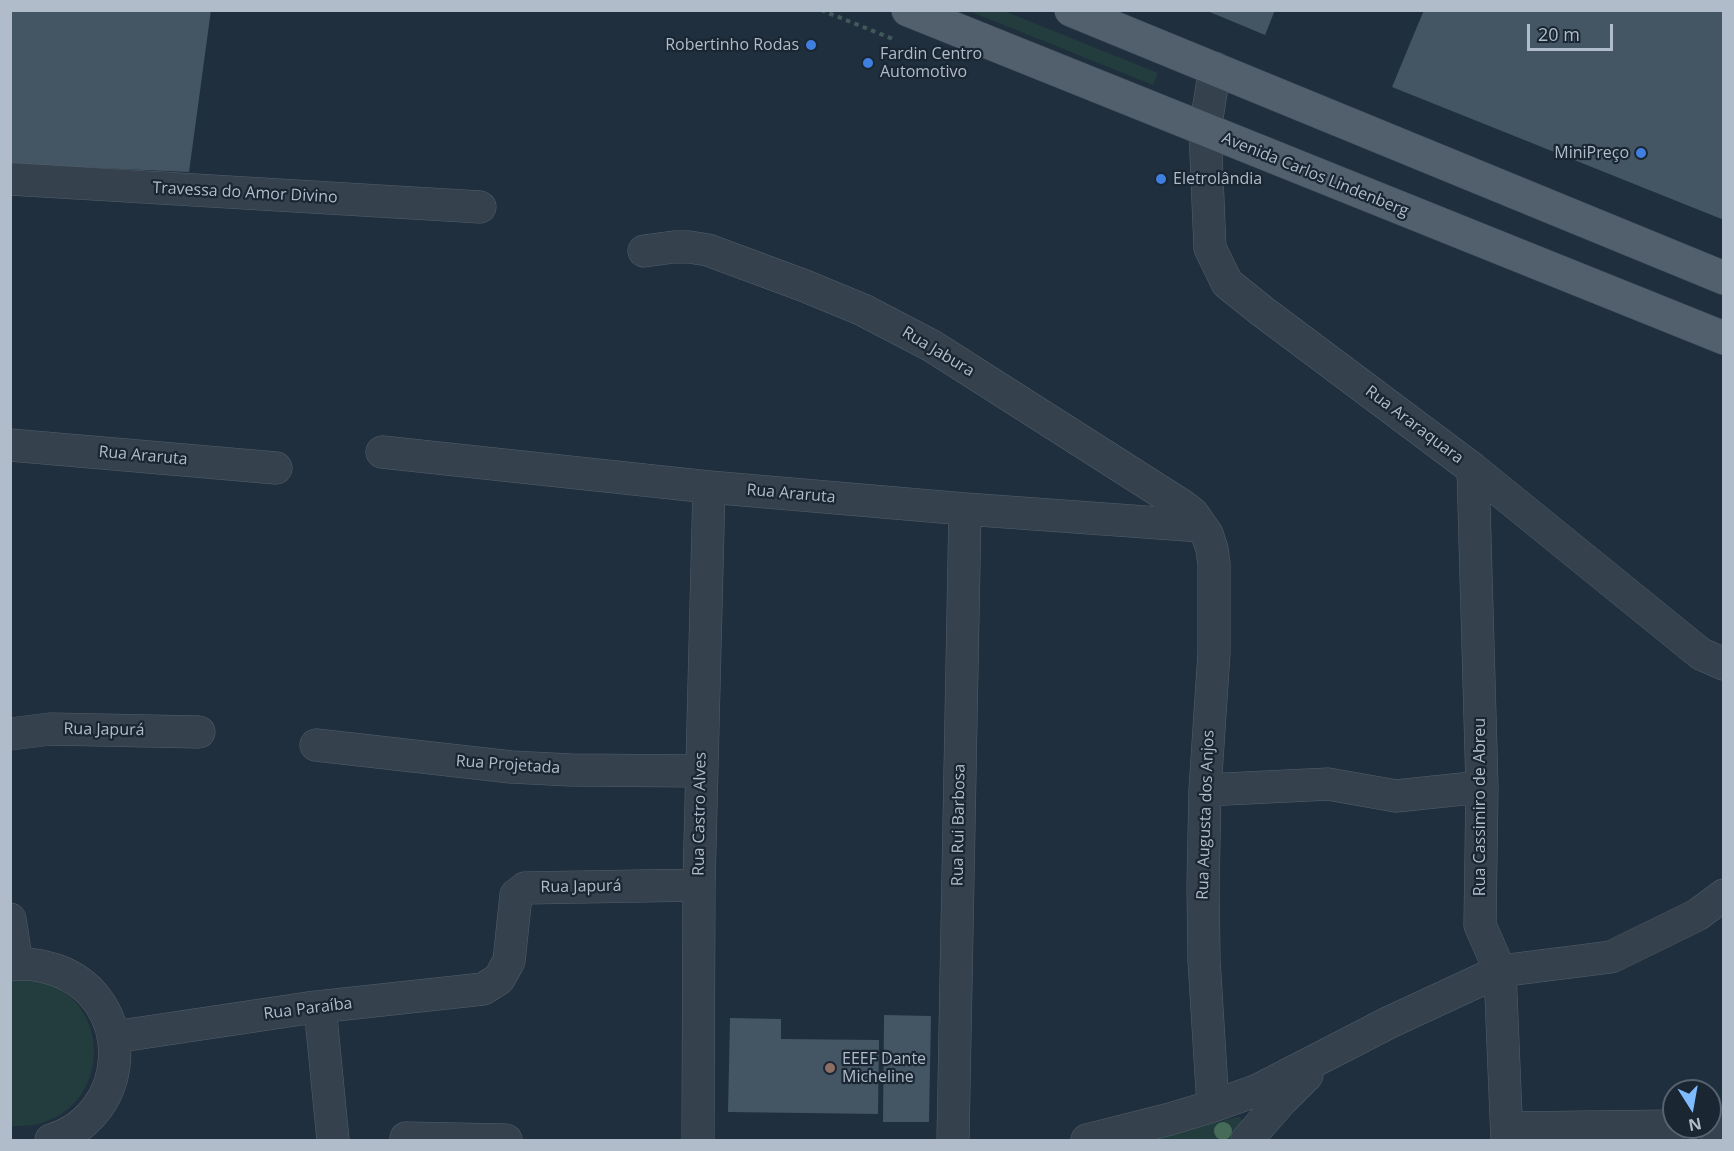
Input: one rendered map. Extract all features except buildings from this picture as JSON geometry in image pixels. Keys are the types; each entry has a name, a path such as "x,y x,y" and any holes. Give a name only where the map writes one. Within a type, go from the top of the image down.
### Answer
{"main road":[{"name":"Avenida Carlos Lindenberg","path":"908,10 1724,338"},
{"path":"1071,10 1724,278"}],"street":[{"name":"Rua Araraquara","path":"1215,68 1205,130 1210,248 1227,283 1473,469 1701,654 1724,664"},
{"name":"Travessa do Amor Divino","path":"10,179 480,207"},
{"name":"Rua Jabura","path":"644,251 682,247 708,250 834,297 889,323 932,346 1183,506 1193,514 1201,526"},
{"name":"Rua Araruta","path":"10,445 276,468"},
{"name":"Rua Araruta","path":"382,452 709,487 1201,526"},
{"name":"Rua Cassimiro de Abreu","path":"1473,469 1482,787 1480,926 1500,971 1507,1134"},
{"name":"Rua Castro Alves","path":"698,1140 699,885 709,487"},
{"name":"Rua Rui Barbosa","path":"953,1140 965,509"},
{"name":"Rua Augusta dos Anjos","path":"1201,526 1207,534 1212,549 1215,612 1205,790 1203,886 1204,960 1213,1106"},
{"name":"Rua Japurá","path":"10,734 50,729 199,732"},
{"name":"Rua Projetada","path":"316,746 511,767 701,771"},
{"path":"1205,790 1328,784 1396,796 1482,787"},
{"name":"Rua Japurá","path":"499,979 509,961 516,895 525,888 699,885"},
{"path":"1087,1140 1133,1134 1258,1090 1390,1022 1500,971 1611,957 1697,915 1724,895"},
{"path":"10,919 14,965 34,964 50,968 66,973 80,982 102,1006 110,1021 114,1037 116,1055 114,1072 100,1105 75,1130 51,1140"},
{"name":"Rua Paraíba","path":"114,1037 320,1007 474,990 499,979"},
{"path":"320,1007 333,1140"},
{"path":"1251,1136 1282,1100 1340,1048"},
{"path":"1245,1095 1256,1102 1260,1108 1260,1124 1251,1136"},
{"path":"1507,1134 1662,1127"},
{"path":"406,1140 406,1138 506,1140"}],"green space":[{"path":"969,11 1004,11 1158,73 1153,85"},
{"path":"11,979 48,983 72,998 85,1015 92,1035 94,1055 90,1076 81,1094 67,1110 42,1123 11,1126"},
{"path":"1240,1117 1244,1123 1232,1140 1151,1140 1152,1139"}],"place":[{"name":"Robertinho Rodas","path":"811,45"},
{"name":"Fardin Centro Automotivo","path":"868,63"},
{"name":"MiniPreço","path":"1641,153"},
{"name":"Eletrolândia","path":"1161,179"},
{"name":"EEEF Dante Micheline","path":"830,1068"}]}
